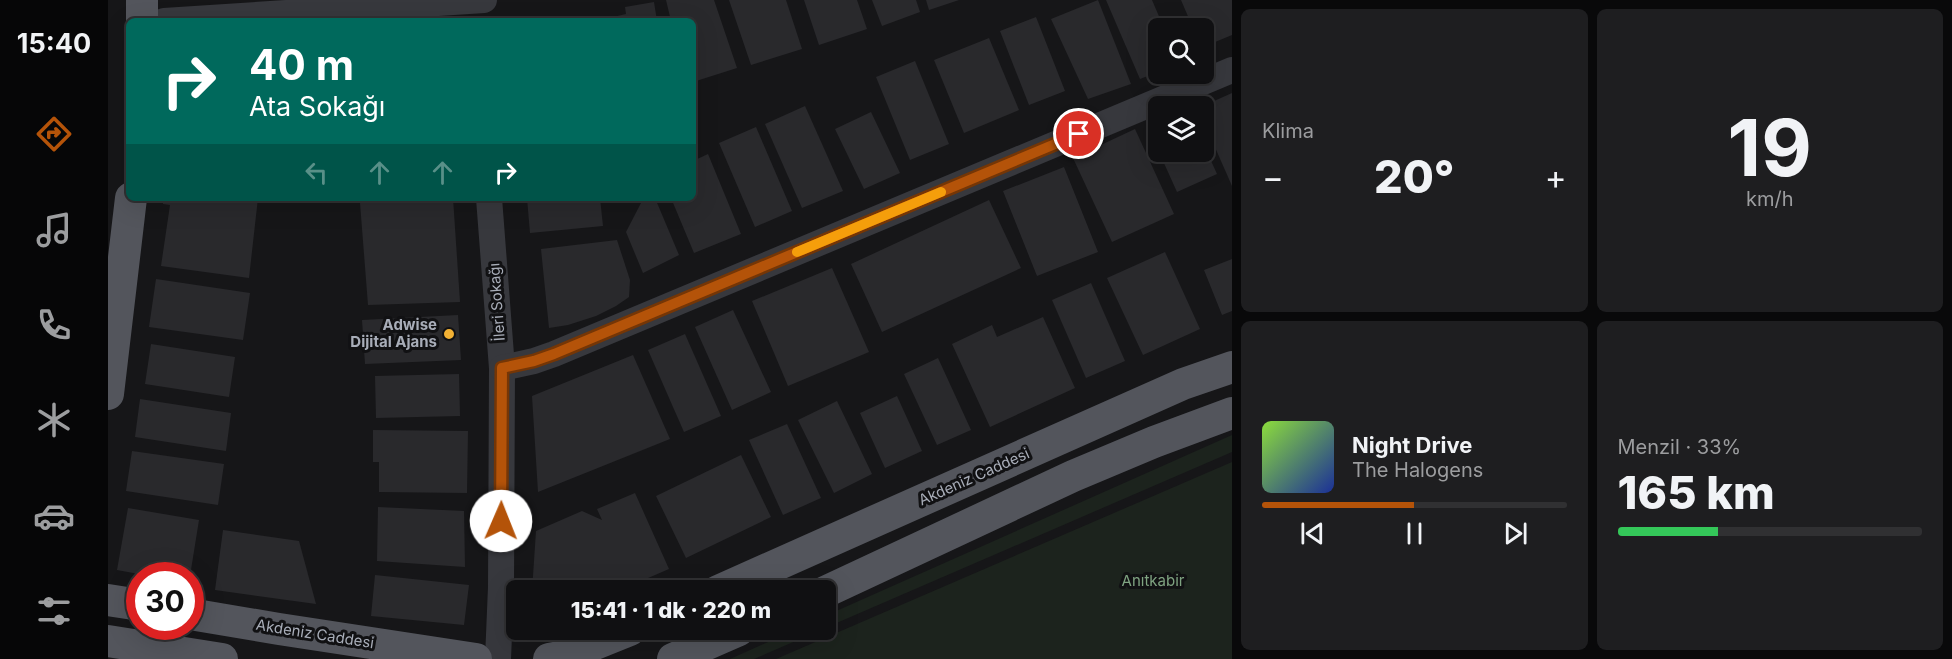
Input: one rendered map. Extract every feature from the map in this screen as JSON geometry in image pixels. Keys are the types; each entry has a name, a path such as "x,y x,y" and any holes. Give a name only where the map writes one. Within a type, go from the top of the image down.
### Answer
{"main road":[{"path":"142,0 142,18"},
{"path":"108,394 131,201"},
{"name":"Akdeniz Caddesi","path":"743,580 1183,384 1232,367"},
{"path":"836,587 1073,476 1232,413"},
{"path":"108,600 126,603"},
{"name":"Akdeniz Caddesi","path":"204,616 476,659"},
{"path":"549,659 565,656 605,640"},
{"path":"673,659 716,640"},
{"path":"108,641 222,659"}],"street":[{"path":"227,18 477,6"},
{"path":"502,368 554,354 1232,70"},
{"name":"İleri Sokağı","path":"489,201 502,368 501,587 498,659"}],"green space":[{"path":"1232,435 1232,452 836,623 836,611"},
{"name":"Anıtkabir","path":"1232,462 1232,659 776,659 820,640 836,640 836,633"},
{"path":"773,640 798,640 754,659 730,659"}],"building":[{"path":"666,0 714,0 737,68 696,81 696,18 670,18"},
{"path":"729,0 786,0 802,49 751,65"},
{"path":"804,0 857,0 867,29 819,45"},
{"path":"872,0 916,0 920,12 882,26"},
{"path":"926,0 959,0 929,10"},
{"path":"1098,0 1131,84 1088,99 1051,19"},
{"path":"1106,0 1152,0 1160,18 1148,18 1148,76 1140,79"},
{"path":"1181,0 1232,0 1232,35 1214,42 1214,18 1189,18"},
{"path":"654,2 657,18 609,18 626,14 625,7"},
{"path":"1036,17 1065,91 1029,105 1000,31"},
{"path":"989,38 1019,110 964,133 934,60"},
{"path":"915,61 949,144 910,160 876,77"},
{"path":"1232,93 1232,186 1214,145 1214,101"},
{"path":"805,106 843,191 802,208 765,124"},
{"path":"871,112 900,173 864,189 835,129"},
{"path":"756,127 792,211 755,227 719,143"},
{"path":"1135,129 1148,162 1150,162 1174,214 1112,242 1073,158"},
{"path":"708,154 741,234 694,253 672,201 696,201 696,160"},
{"path":"1164,162 1212,162 1217,174 1177,192"},
{"path":"1064,167 1098,252 1037,276 1003,191"},
{"path":"989,200 1021,268 882,332 851,264"},
{"path":"163,201 258,201 249,278 161,266 170,205 163,204"},
{"path":"453,201 460,302 368,305 360,203"},
{"path":"527,201 600,201 603,226 530,233"},
{"path":"656,201 679,255 643,273 626,232 641,203"},
{"path":"617,240 630,280 629,297 596,316 549,328 541,249"},
{"path":"1165,252 1200,329 1143,355 1107,278"},
{"path":"1232,259 1232,311 1222,315 1204,270"},
{"path":"832,268 869,352 788,386 752,301"},
{"path":"156,279 250,293 243,340 149,327"},
{"path":"1091,283 1125,361 1086,378 1052,300"},
{"path":"733,310 771,392 732,410 695,327"},
{"path":"458,315 461,360 365,364 362,320"},
{"path":"1043,317 1075,388 990,427 952,344 992,325 997,337"},
{"path":"685,334 721,416 684,432 648,350"},
{"path":"151,344 235,357 229,397 145,384"},
{"path":"633,355 670,439 538,492 532,396"},
{"path":"938,358 971,430 937,445 904,374"},
{"path":"459,374 460,416 376,418 375,376"},
{"path":"897,396 922,451 885,468 860,413"},
{"path":"140,399 231,413 226,451 135,437"},
{"path":"837,401 872,474 834,493 798,420"},
{"path":"787,424 821,498 783,515 749,440"},
{"path":"373,430 468,431 467,493 379,492 379,462 373,462"},
{"path":"132,451 224,464 218,505 126,491"},
{"path":"741,455 771,517 686,558 656,496"},
{"path":"635,493 669,569 644,580 533,580 536,531 582,511 602,520 597,509"},
{"path":"378,507 464,511 465,567 377,561"},
{"path":"128,508 199,520 192,562 126,562 126,572 117,570"},
{"path":"223,530 299,541 316,604 215,590"},
{"path":"375,575 469,585 464,625 371,616"}],"slow traffic":[{"path":"797,252 941,192"}],"place":[{"name":"Adwise Dijital Ajans","path":"449,334"}],"route":[{"path":"501,521 502,368 554,354 1079,134"}]}
